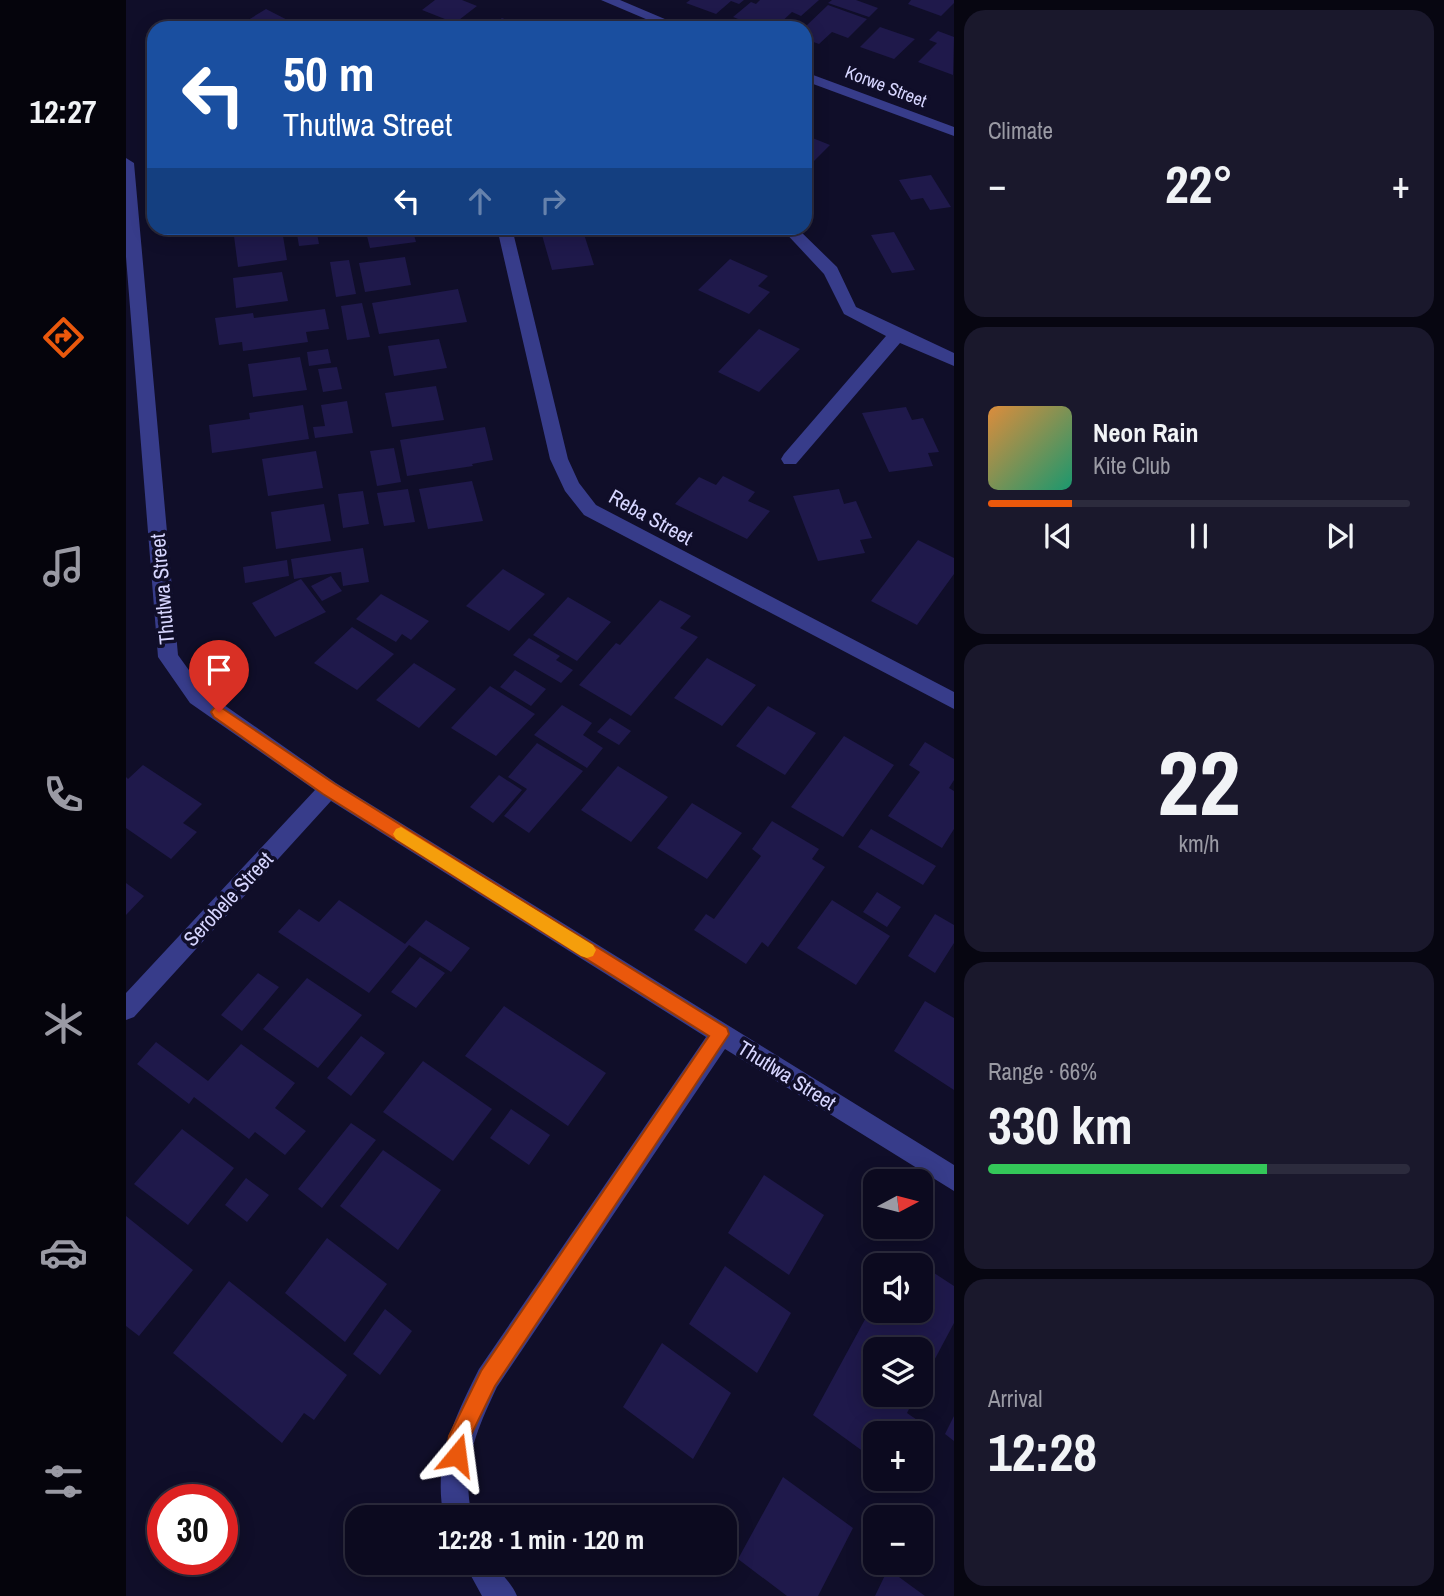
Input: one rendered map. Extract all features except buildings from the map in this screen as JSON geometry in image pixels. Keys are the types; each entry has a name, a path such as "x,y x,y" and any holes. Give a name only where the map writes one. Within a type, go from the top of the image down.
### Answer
{"street":[{"path":"608,0 661,21"},
{"name":"Korwe Street","path":"812,79 954,132"},
{"name":"Thutlwa Street","path":"126,163 168,657 197,697 329,789 954,1179"},
{"name":"Reba Street","path":"506,235 559,458 571,486 590,510 954,701"},
{"path":"795,235 831,271 850,310 897,335 954,360"},
{"path":"790,459 897,335"},
{"name":"Serobele Street","path":"126,1009 329,789"},
{"path":"454,1505 451,1494 460,1436 488,1378 721,1034"},
{"path":"485,1575 494,1589 503,1596"}],"slow traffic":[{"path":"401,834 587,950"}],"route":[{"path":"219,712 329,789 721,1034 488,1378 460,1436 457,1455"}]}
